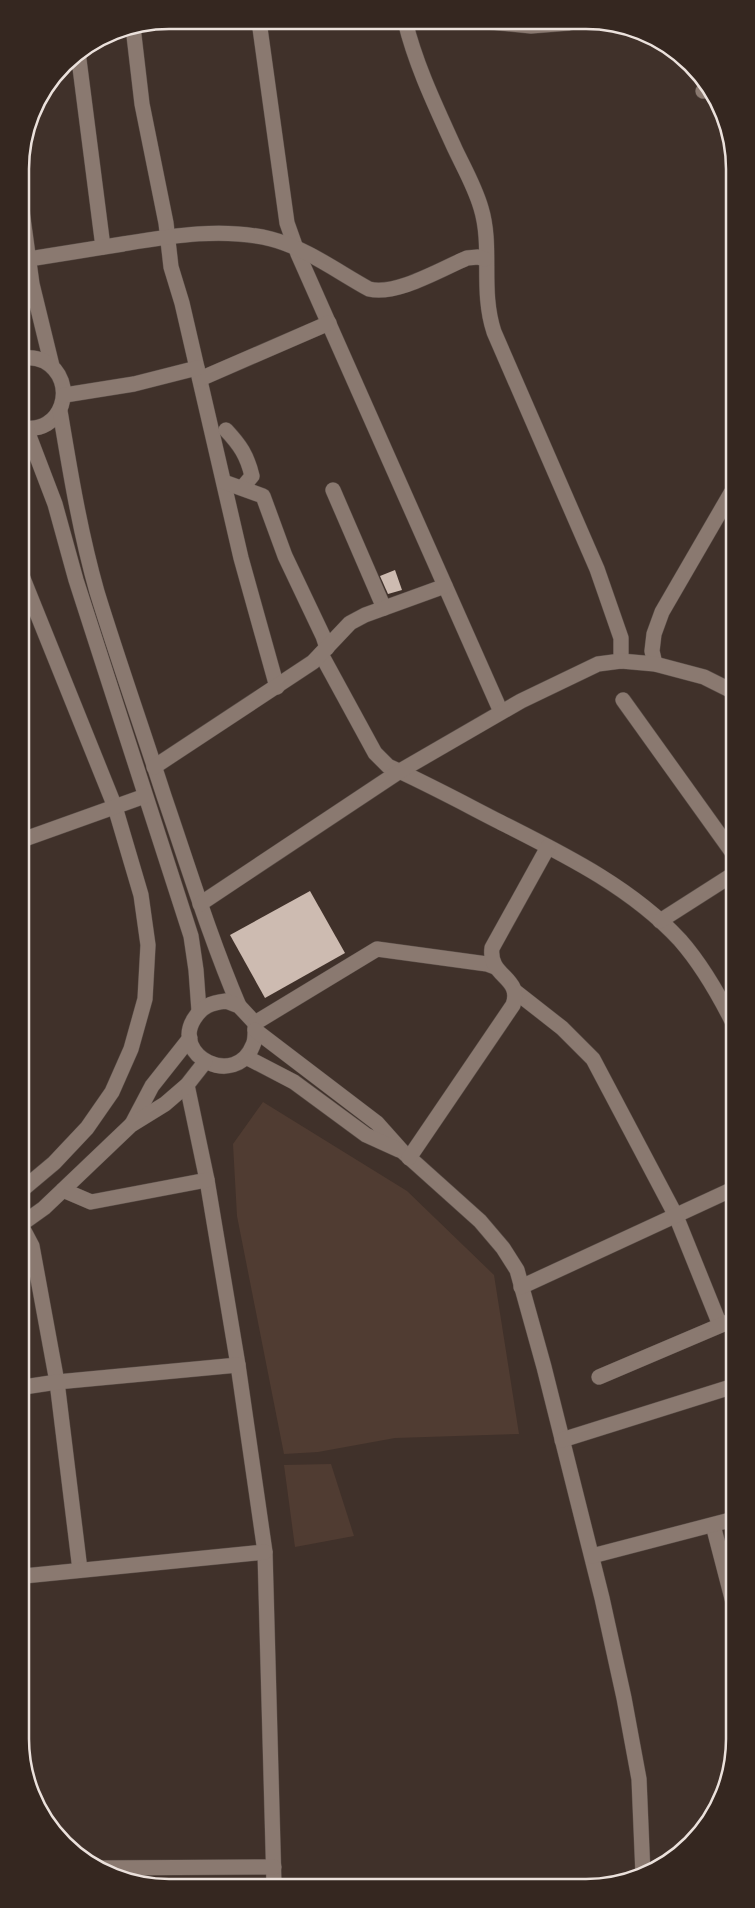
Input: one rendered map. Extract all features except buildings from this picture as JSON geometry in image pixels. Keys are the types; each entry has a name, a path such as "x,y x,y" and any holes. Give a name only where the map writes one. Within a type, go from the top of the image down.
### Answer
{"street":[{"path":"259,29 287,223 295,248 502,712"},
{"path":"407,29 432,101 481,208 484,228 486,298 494,332 597,569 621,638 621,661"},
{"path":"134,34 142,104 168,236 171,267 182,304 241,558 277,687"},
{"path":"79,61 102,247"},
{"path":"52,366 32,284 29,259 168,236 214,233 242,234 271,239 295,248 378,292 401,287 467,258 478,257 485,259"},
{"path":"64,395 198,374 329,323"},
{"path":"29,358 40,359 52,366 62,379 64,395 60,410 74,496 97,591 130,699 200,904 239,1006 255,1026 378,1123 406,1155 480,1221 504,1248 516,1270 592,1556 620,1680 640,1779 644,1867"},
{"path":"29,428 40,427 51,421 60,410"},
{"path":"226,430 245,453 252,476 242,488"},
{"path":"29,440 55,504 76,580 191,936 199,1011"},
{"path":"224,482 263,496 285,556 323,636 324,651 375,752 388,766 548,847 593,872 642,904 680,940 712,982 726,1009"},
{"path":"333,490 384,608"},
{"path":"654,664 652,651 654,634 662,612 726,502"},
{"path":"154,767 313,662 350,623 384,608 445,586"},
{"path":"29,593 115,807 141,895 148,945 145,999 131,1050 112,1092 87,1128 54,1163 29,1184"},
{"path":"200,904 400,771 502,712 570,676 598,664 621,661 654,664 704,677 726,688"},
{"path":"623,700 726,844"},
{"path":"29,838 145,796"},
{"path":"548,847 492,948 490,957 495,967 513,986 516,992 562,1028 593,1059 676,1216 726,1320"},
{"path":"660,922 726,879"},
{"path":"255,1026 377,949 487,964 495,967"},
{"path":"406,1155 513,1005 516,992"},
{"path":"239,1006 226,1001 211,1003 199,1011 191,1023 190,1038 195,1052 205,1062 219,1067 234,1065 246,1057 254,1044 255,1026"},
{"path":"131,1125 152,1086 190,1038"},
{"path":"246,1057 294,1082 366,1135 406,1155"},
{"path":"29,1219 44,1208 131,1125 165,1104 187,1085 205,1062"},
{"path":"187,1085 206,1180 238,1365 265,1552 274,1879"},
{"path":"63,1190 91,1202 206,1180"},
{"path":"521,1287 726,1192"},
{"path":"29,1240 32,1246 57,1382 80,1570"},
{"path":"599,1377 726,1322"},
{"path":"29,1386 238,1365"},
{"path":"562,1440 726,1389"},
{"path":"592,1556 726,1521"},
{"path":"713,1525 726,1575"},
{"path":"29,1575 265,1552"},
{"path":"114,1868 274,1867"}],"shaded area":[{"path":"263,1102 407,1191 494,1275 519,1434 395,1438 318,1452 284,1454 237,1216 233,1144"},
{"path":"331,1464 354,1536 295,1547 284,1465"}]}
